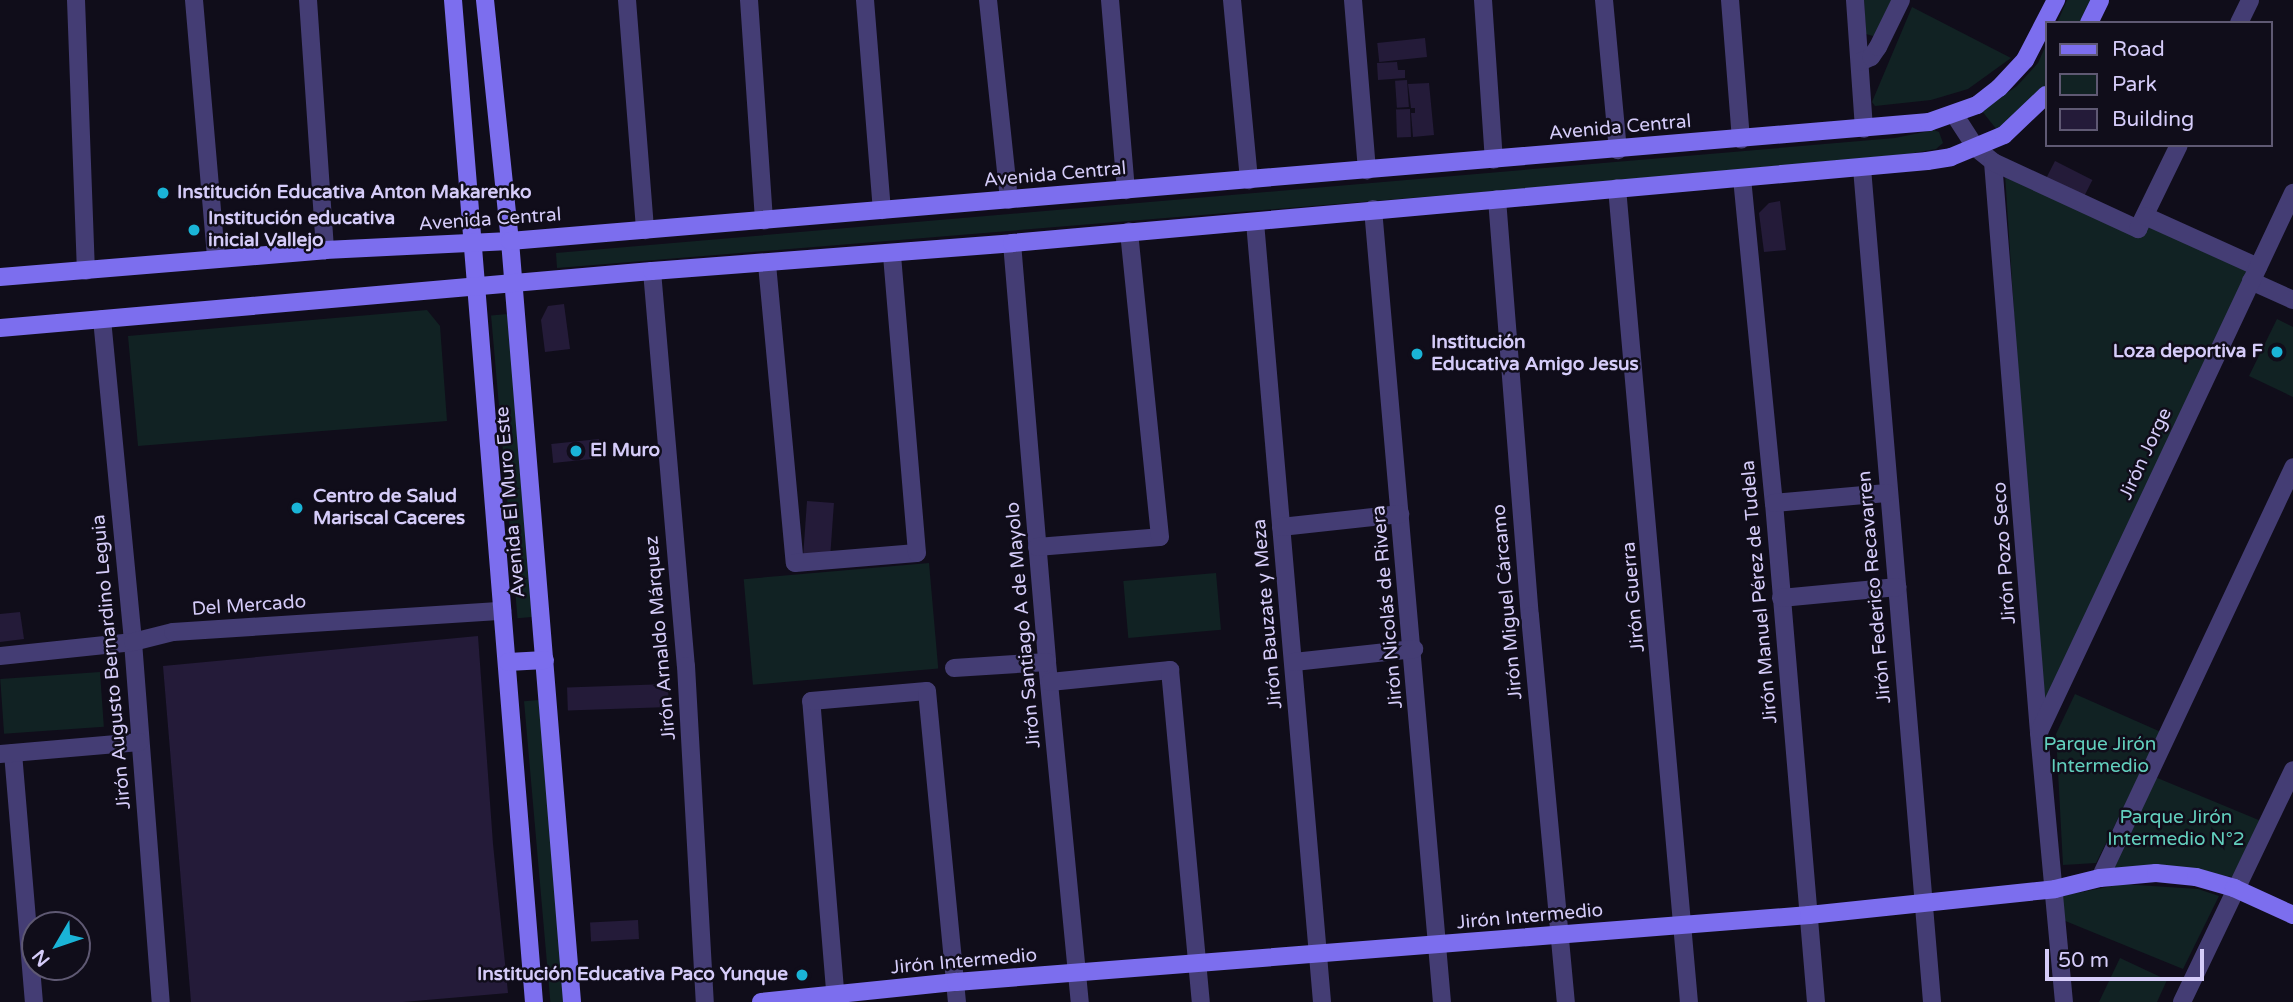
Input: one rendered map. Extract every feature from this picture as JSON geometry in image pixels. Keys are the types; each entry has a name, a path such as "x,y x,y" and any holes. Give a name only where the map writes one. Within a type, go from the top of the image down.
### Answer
{"main road":[{"name":"Avenida El Muro Este","path":"453,0 534,1002"},
{"name":"Avenida El Muro Este","path":"485,0 510,241 572,1002"},
{"name":"Avenida Central","path":"2045,21 2056,0"},
{"path":"2090,21 2100,0"},
{"name":"Avenida Central","path":"0,277 325,250 474,244 1929,122 1977,104 1999,88 2025,60 2044,23"},
{"path":"0,328 1255,222 1951,157 2004,135 2044,97"},
{"path":"508,662 545,660"},
{"name":"Jirón Intermedio","path":"761,1002 836,999 956,982 1810,915 2055,889 2100,878 2156,873 2196,877 2234,888 2293,915"}],"street":[{"path":"76,0 86,271"},
{"path":"194,0 216,259"},
{"path":"308,0 325,250"},
{"path":"627,0 645,230"},
{"path":"749,0 764,220"},
{"path":"865,0 882,210"},
{"path":"988,0 1009,200"},
{"path":"1110,0 1126,190"},
{"path":"1232,0 1248,180"},
{"path":"1353,0 1367,170"},
{"path":"1483,0 1494,160"},
{"path":"1604,0 1618,150"},
{"path":"1730,0 1741,139"},
{"path":"1855,0 1864,129"},
{"path":"1860,62 1871,57 1878,47 1901,0"},
{"path":"2240,21 2250,0"},
{"path":"1954,114 1976,148 1993,162 2142,222 2255,274 2293,300"},
{"path":"2142,222 2178,147"},
{"name":"Jirón Pozo Seco","path":"1993,162 2039,733 2064,1002"},
{"name":"Jirón Federico Recavarren","path":"1862,167 1932,1002"},
{"name":"Jirón Manuel Pérez de Tudela","path":"1742,178 1816,1002"},
{"name":"Jirón Guerra","path":"1616,188 1689,1002"},
{"name":"Jirón Jorge","path":"2039,733 2293,193"},
{"name":"Jirón Miguel Cárcamo","path":"1497,199 1529,603 1566,1002"},
{"name":"Jirón Nicolás de Rivera","path":"1373,209 1414,649 1442,1002"},
{"name":"Jirón Bauzate y Meza","path":"1255,222 1322,1002"},
{"path":"1037,547 1160,537 1129,232"},
{"name":"Jirón Santiago A de Mayolo","path":"1012,243 1047,662 1080,1002"},
{"path":"767,264 794,563 917,553 892,253"},
{"name":"Jirón Arnaldo Márquez","path":"652,271 686,666 705,1002"},
{"name":"Jirón Augusto Bernardino Leguia","path":"102,319 133,642 161,1002"},
{"path":"2100,878 2293,467"},
{"path":"1773,503 1888,493"},
{"path":"1281,527 1400,514"},
{"path":"1781,598 1897,587"},
{"name":"Del Mercado","path":"0,656 133,642 173,632 502,611"},
{"path":"1294,662 1414,649"},
{"path":"954,668 1047,662"},
{"path":"1050,682 1170,670 1201,1002"},
{"path":"836,999 811,701 927,691 957,1002"},
{"path":"34,1002 6,754 139,742"},
{"path":"2182,1002 2234,888 2293,771"}],"green space":[{"path":"1864,0 1894,0 1879,32 1873,36 1866,34"},
{"path":"2067,0 2092,0 2083,21 2058,21"},
{"path":"1912,7 2011,58 1968,89 1931,100 1875,106 1872,102"},
{"path":"2044,50 2044,89 1997,130 1982,111 2017,86 2038,63"},
{"path":"1934,130 1939,132 1943,143 1936,149 1908,154 1508,190 557,268 556,253 1895,138"},
{"path":"2005,174 2146,223 2250,272 2040,713"},
{"path":"427,310 440,326 447,421 138,446 128,336"},
{"path":"508,314 534,617 518,618 491,315"},
{"name":"Loza deportiva F","path":"2277,319 2293,327 2293,397 2249,376"},
{"path":"929,563 938,669 753,685 744,579"},
{"path":"1216,573 1221,630 1128,638 1123,581"},
{"path":"100,672 104,727 4,734 0,679"},
{"name":"Parque Jirón Intermedio","path":"2075,694 2161,732 2096,863 2063,865 2056,734"},
{"path":"539,700 565,1002 550,1002 524,701"},
{"name":"Parque Jirón Intermedio N°2","path":"2155,777 2261,821 2232,877 2195,870 2108,871"},
{"path":"2122,884 2198,889 2219,896 2183,969 2058,918 2062,896"},
{"path":"2120,958 2167,980 2157,1002 2099,1002"}],"building":[{"path":"1425,38 1427,57 1379,62 1377,43"},
{"path":"1397,62 1398,70 1405,70 1405,78 1378,80 1377,63"},
{"path":"1407,80 1409,107 1397,108 1395,81"},
{"path":"1429,83 1434,135 1413,137 1411,113 1415,113 1415,108 1411,108 1408,84"},
{"path":"1396,109 1410,109 1411,137 1397,137"},
{"path":"2055,161 2092,180 2083,199 2045,180"},
{"path":"1780,201 1786,250 1764,252 1759,213 1769,203"},
{"path":"564,304 570,349 545,352 541,320 548,306"},
{"name":"El Muro","path":"599,439 601,458 553,463 551,444"},
{"path":"807,501 834,503 830,557 803,555"},
{"path":"20,612 24,639 0,642 0,614"},
{"path":"478,636 493,844 508,993 403,1002 191,1002 163,666"},
{"path":"668,684 669,707 568,711 567,688"},
{"path":"638,920 639,939 591,941 590,923"}],"place":[{"name":"Institución Educativa Anton Makarenko","path":"163,193"},
{"name":"Institución educativa inicial Vallejo","path":"194,230"},
{"name":"Loza deportiva F","path":"2277,352"},
{"name":"Institución Educativa Amigo Jesus","path":"1417,354"},
{"name":"El Muro","path":"576,451"},
{"name":"Centro de Salud Mariscal Caceres","path":"297,508"},
{"name":"Institución Educativa Paco Yunque","path":"802,975"}]}
